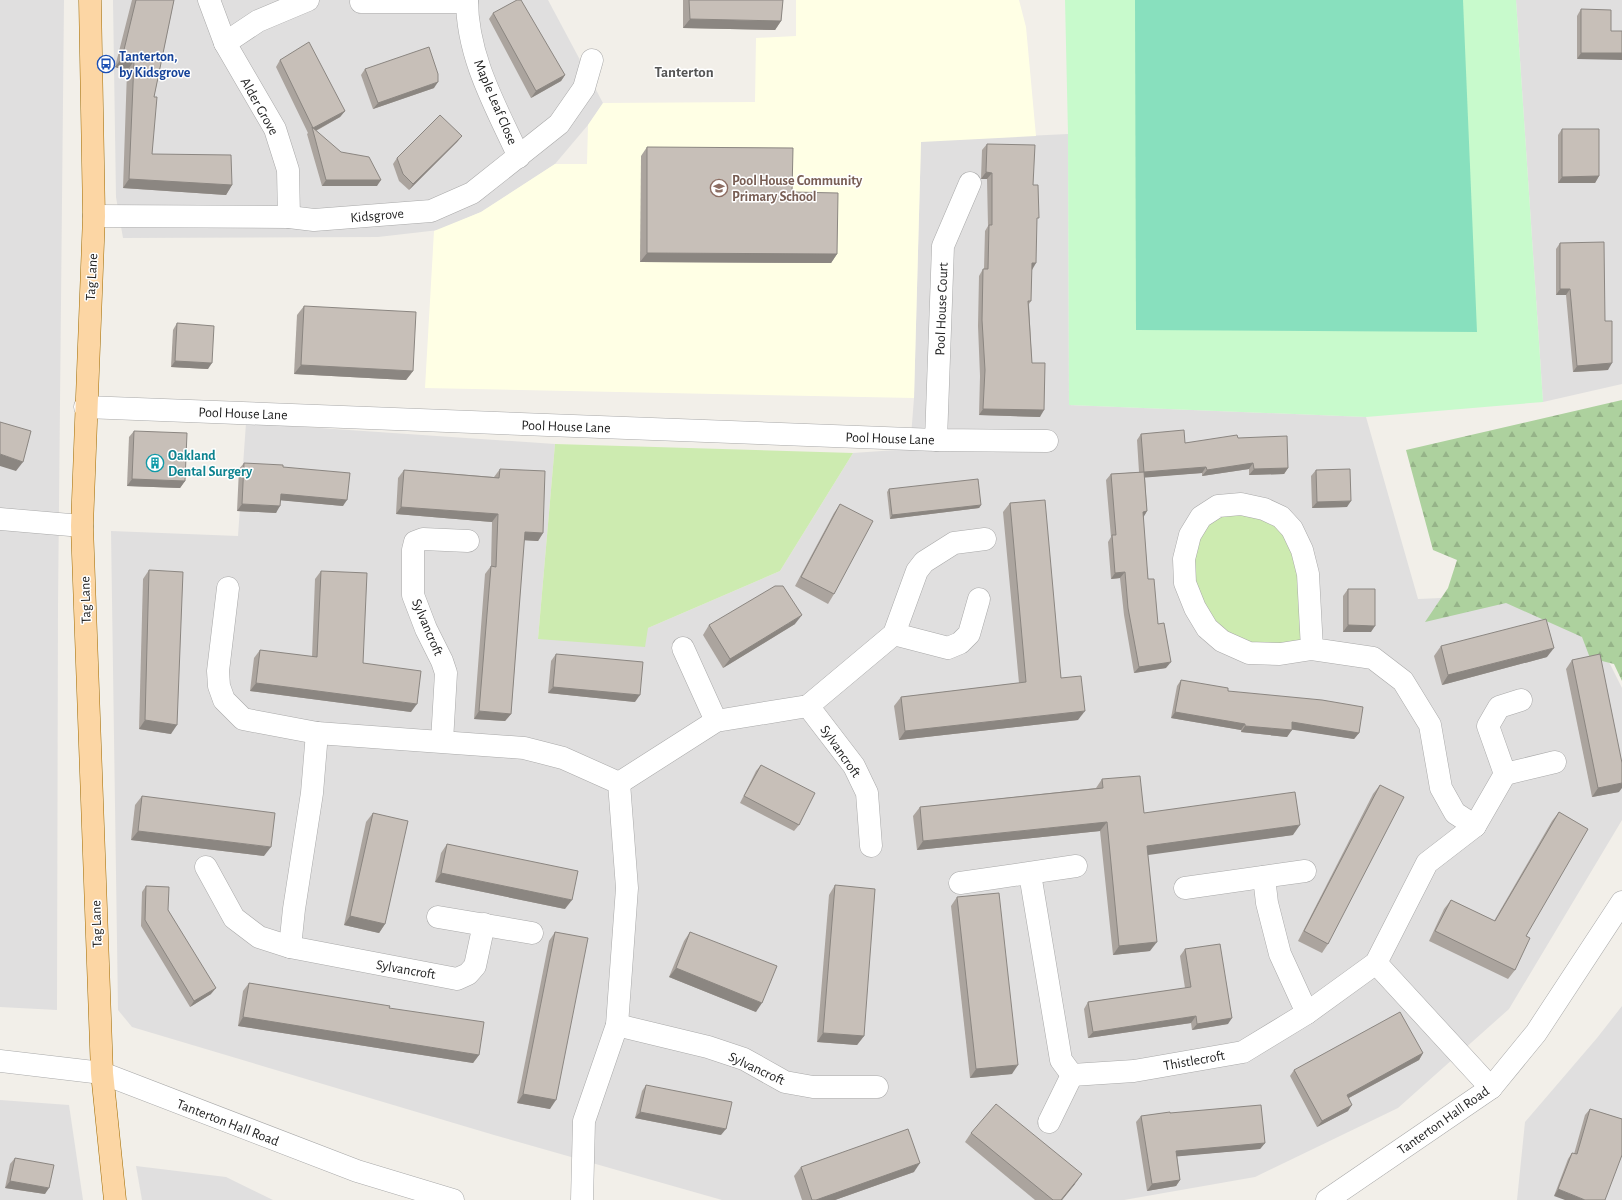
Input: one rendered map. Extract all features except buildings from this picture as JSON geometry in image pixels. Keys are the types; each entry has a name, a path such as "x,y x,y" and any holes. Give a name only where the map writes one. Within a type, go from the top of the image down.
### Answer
{"main road":[{"name":"Tag Lane","path":"90,0 94,216 85,407 82,526 102,1074 115,1200"}],"street":[{"name":"Alder Grove","path":"210,0 225,44 275,129 288,170 289,217"},
{"path":"225,44 258,21 308,0"},
{"path":"361,2 467,1"},
{"name":"Maple Leaf Close","path":"467,1 472,38 480,73 519,157"},
{"name":"Kidsgrove","path":"94,216 289,217 314,220 431,211 472,193 559,124 584,88 592,60"},
{"name":"Pool House Court","path":"936,440 943,246 970,183"},
{"name":"Pool House Lane","path":"85,407 936,440 1047,441"},
{"path":"1312,649 1308,574 1302,550 1292,529 1281,517 1264,508 1241,504 1218,506 1200,517 1190,535 1184,559 1185,583 1195,608 1207,628 1222,641 1248,653 1280,654 1312,649 1373,658 1403,682 1430,725 1441,788 1454,813 1475,826"},
{"path":"0,519 82,526"},
{"name":"Sylvancroft","path":"442,741 446,673 413,595 413,550 415,542 423,539 468,541"},
{"path":"619,783 716,721 808,706 894,634 917,571 924,562 954,543 985,539"},
{"path":"228,588 218,671 219,686 224,700 244,719 317,733 524,748 563,758 619,783"},
{"path":"894,634 948,648 960,643 969,634 979,599"},
{"path":"683,648 716,721"},
{"path":"1521,700 1499,707 1488,726 1505,774 1555,762"},
{"name":"Sylvancroft","path":"808,706 854,766 867,793 871,846"},
{"path":"290,947 294,909 312,793 317,733"},
{"name":"Thistlecroft","path":"1072,1075 1134,1071 1242,1052 1307,1013 1376,963 1427,863 1475,826 1505,774"},
{"path":"582,1200 584,1121 617,1025 627,888 619,783"},
{"path":"960,883 1030,874 1076,866"},
{"name":"Sylvancroft","path":"206,867 234,918 259,937 290,947 457,979 468,974 475,966 484,924"},
{"path":"1185,888 1305,871"},
{"path":"1030,874 1060,1060 1072,1075 1050,1122"},
{"path":"1264,877 1268,903 1280,954 1307,1013"},
{"name":"Tanterton Hall Road","path":"1327,1200 1492,1088 1536,1033 1622,902"},
{"path":"438,917 532,933"},
{"path":"1376,963 1492,1088"},
{"name":"Sylvancroft","path":"617,1025 708,1047 744,1059 785,1082 813,1087 877,1087"},
{"name":"Tanterton Hall Road","path":"0,1061 102,1074 357,1171 452,1200"}],"shaded area":[{"path":"0,0 64,0 58,606 57,1010 0,1007"},
{"path":"113,0 548,0 603,103 588,125 555,164 481,212 439,230 378,237 123,238 116,197"},
{"name":"Pool House Community Primary School","path":"796,0 1019,0 1026,27 1036,136 921,142 914,398 425,388 434,231 481,212 555,164 587,164 588,125 603,103 755,102 756,38 796,36"},
{"path":"1516,0 1622,0 1622,384 1543,402"},
{"path":"1068,134 1069,405 1366,417 1418,599 1574,592 1622,688 1622,820 1509,1009 1398,1108 1255,1177 1124,1200 722,1200 494,1135 132,1027 118,1010 111,531 238,536 246,423 555,444 538,639 648,628 780,571 853,453 910,449 914,398 921,141"},
{"path":"1622,1006 1622,1200 1517,1200 1525,1122 1597,1038"},
{"path":"0,1100 69,1105 83,1200 0,1200"},
{"path":"136,1166 226,1177 273,1200 142,1200"}],"green space":[{"path":"1065,0 1516,0 1543,402 1366,417 1069,405 1068,134"},
{"path":"1135,0 1463,0 1477,332 1136,330"},
{"path":"1622,400 1622,681 1614,664 1590,658 1582,637 1506,603 1425,622 1448,588 1457,560 1433,550 1406,450"},
{"path":"555,444 853,453 780,571 648,628 645,647 538,639"},
{"path":"1241,504 1295,535 1312,649 1249,653 1195,608 1190,535"}],"place":[{"name":"Tanterton, by Kidsgrove","path":"106,64"},
{"name":"Pool House Community Primary School","path":"719,188"},
{"name":"Oakland Dental Surgery","path":"155,463"}],"district":[{"name":"Tanterton","path":"684,72"}]}
